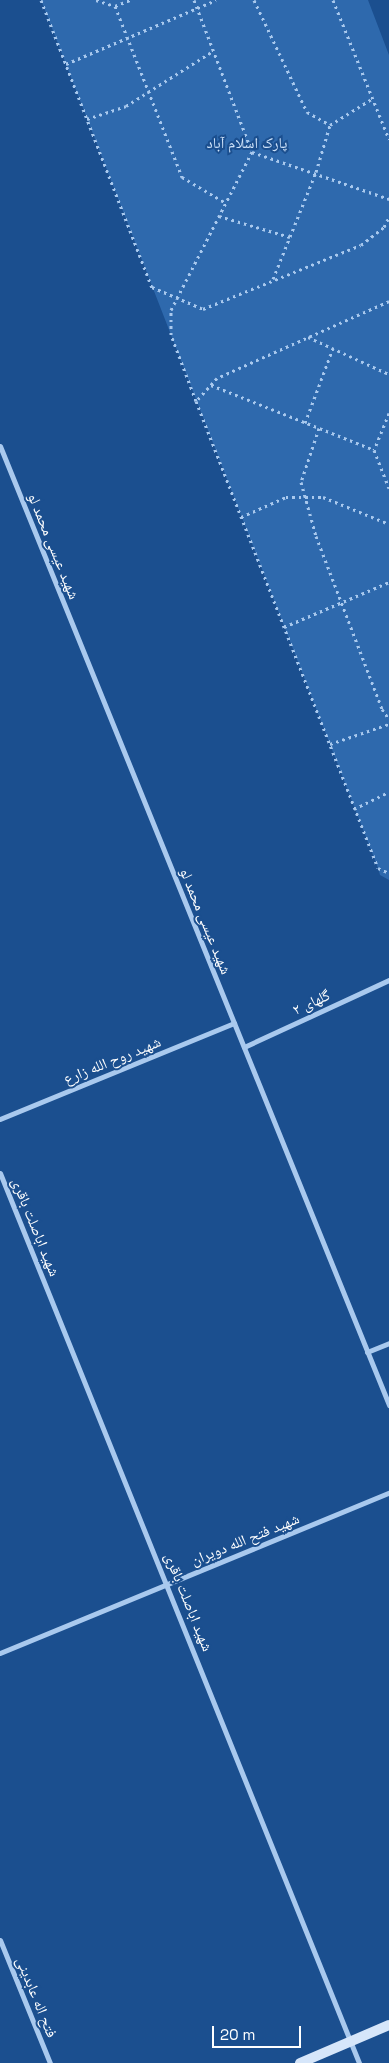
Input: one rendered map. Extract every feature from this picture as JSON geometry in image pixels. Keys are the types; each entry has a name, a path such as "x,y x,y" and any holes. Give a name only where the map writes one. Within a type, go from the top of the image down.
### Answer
{"street":[{"name":"شهید عیسی محمد لو","path":"0,446 389,1405"},
{"name":"گلهای ۲","path":"244,1047 389,980"},
{"name":"شهید روح الله زارع","path":"0,1120 234,1024"},
{"name":"شهید اباصلت باقری","path":"0,1173 168,1584 360,2063"},
{"path":"367,1352 389,1343"},
{"name":"شهید فتح الله دویران","path":"0,1653 389,1493"},
{"name":"فتح اله عابدینی","path":"0,1940 50,2063"},
{"path":"300,2063 389,2025"}],"path":[{"path":"41,0 152,287 176,299 203,309 361,245 384,227 389,217"},
{"path":"96,0 115,6 130,0"},
{"path":"194,0 252,152 171,310 171,335 354,809 378,868 389,873"},
{"path":"66,64 216,0"},
{"path":"254,0 307,112 330,125"},
{"path":"333,0 389,139"},
{"path":"115,6 182,177 226,203"},
{"path":"87,119 109,114 213,50"},
{"path":"273,280 316,172 330,125 373,98"},
{"path":"252,152 316,172 389,199"},
{"path":"219,216 290,238"},
{"path":"196,401 217,378 389,301"},
{"path":"308,337 389,374"},
{"path":"305,423 333,348"},
{"path":"211,385 374,450"},
{"path":"389,413 374,450 389,488"},
{"path":"319,428 300,482 341,602 382,710 389,718"},
{"path":"241,517 286,497 323,497 389,524"},
{"path":"284,626 389,582"},
{"path":"330,744 389,724"},
{"path":"354,809 389,792"}],"green space":[{"name":"پارک اسلام آباد","path":"41,0 368,0 389,55 389,880 380,875"}]}
